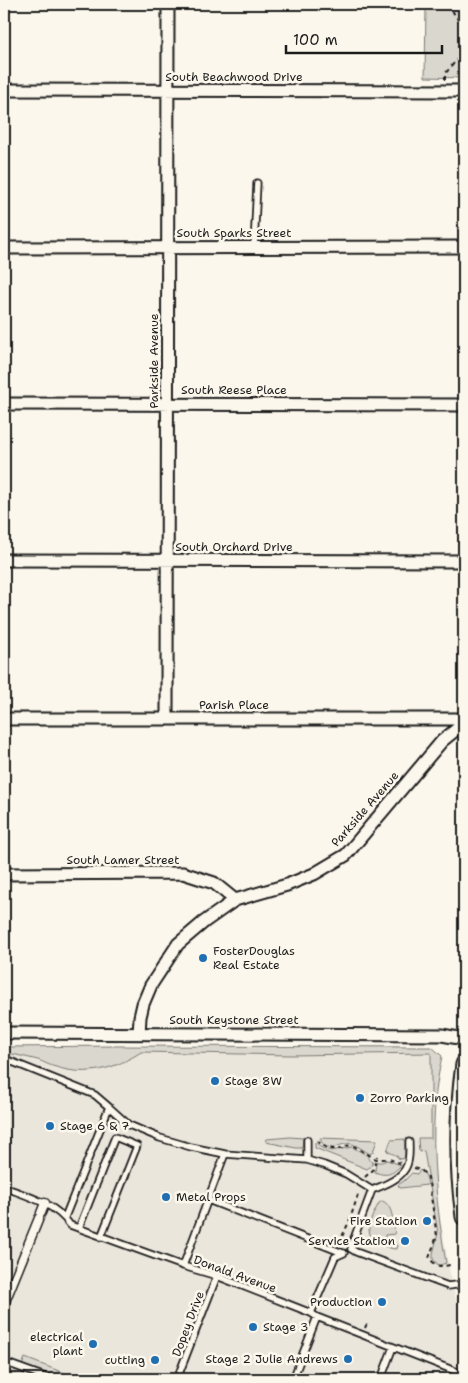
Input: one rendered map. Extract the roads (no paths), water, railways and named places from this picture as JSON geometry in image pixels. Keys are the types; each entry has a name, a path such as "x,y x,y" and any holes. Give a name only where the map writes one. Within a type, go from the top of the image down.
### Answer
{"main road":[{"path":"464,1064 459,1135 459,1165 464,1217"}],"street":[{"name":"Parkside Avenue","path":"168,4 168,719"},
{"name":"South Beachwood Drive","path":"4,90 464,90"},
{"name":"South Sparks Street","path":"4,248 464,247"},
{"name":"South Reese Place","path":"4,404 464,405"},
{"name":"South Orchard Drive","path":"4,560 464,561"},
{"name":"Parish Place","path":"4,719 464,719"},
{"name":"Parkside Avenue","path":"139,1034 143,1004 151,985 178,944 204,922 235,900 287,885 314,874 346,855 442,741 458,728 464,726"},
{"name":"South Lamer Street","path":"4,874 183,873 214,883 235,900"},
{"name":"South Keystone Street","path":"4,1033 442,1035 464,1039"},
{"path":"4,1304 44,1203"}],"lane":[{"path":"254,246 257,183"},
{"path":"4,1061 10,1061 95,1095 129,1125 168,1140 225,1154 307,1160 346,1174 372,1190"},
{"path":"65,1217 109,1107"},
{"path":"79,1228 115,1137 136,1146 101,1237"},
{"path":"307,1140 307,1160"},
{"path":"293,1379 336,1257 351,1249 372,1190 391,1182 407,1166 409,1159 408,1142"},
{"path":"183,1266 225,1154"},
{"name":"Donald Avenue","path":"4,1187 44,1203 65,1217 70,1225 183,1266 217,1276 455,1371 460,1379"},
{"path":"208,1200 344,1253"},
{"path":"351,1249 448,1286 464,1284"},
{"name":"Dopey Drive","path":"177,1379 217,1276"},
{"path":"381,1379 393,1347"},
{"path":"4,1362 51,1379"}],"place":[{"name":"FosterDouglas Real Estate","path":"203,958"},
{"name":"Stage 8W","path":"215,1081"},
{"name":"Zorro Parking","path":"360,1098"},
{"name":"Stage 6 & 7","path":"50,1126"},
{"name":"Metal Props","path":"166,1197"},
{"name":"Fire Station","path":"427,1221"},
{"name":"Service Station","path":"405,1241"},
{"name":"Production","path":"382,1302"},
{"name":"Stage 3","path":"253,1327"},
{"name":"electrical plant","path":"93,1344"},
{"name":"Stage 2 Julie Andrews","path":"348,1359"},
{"name":"cutting","path":"155,1360"}]}
